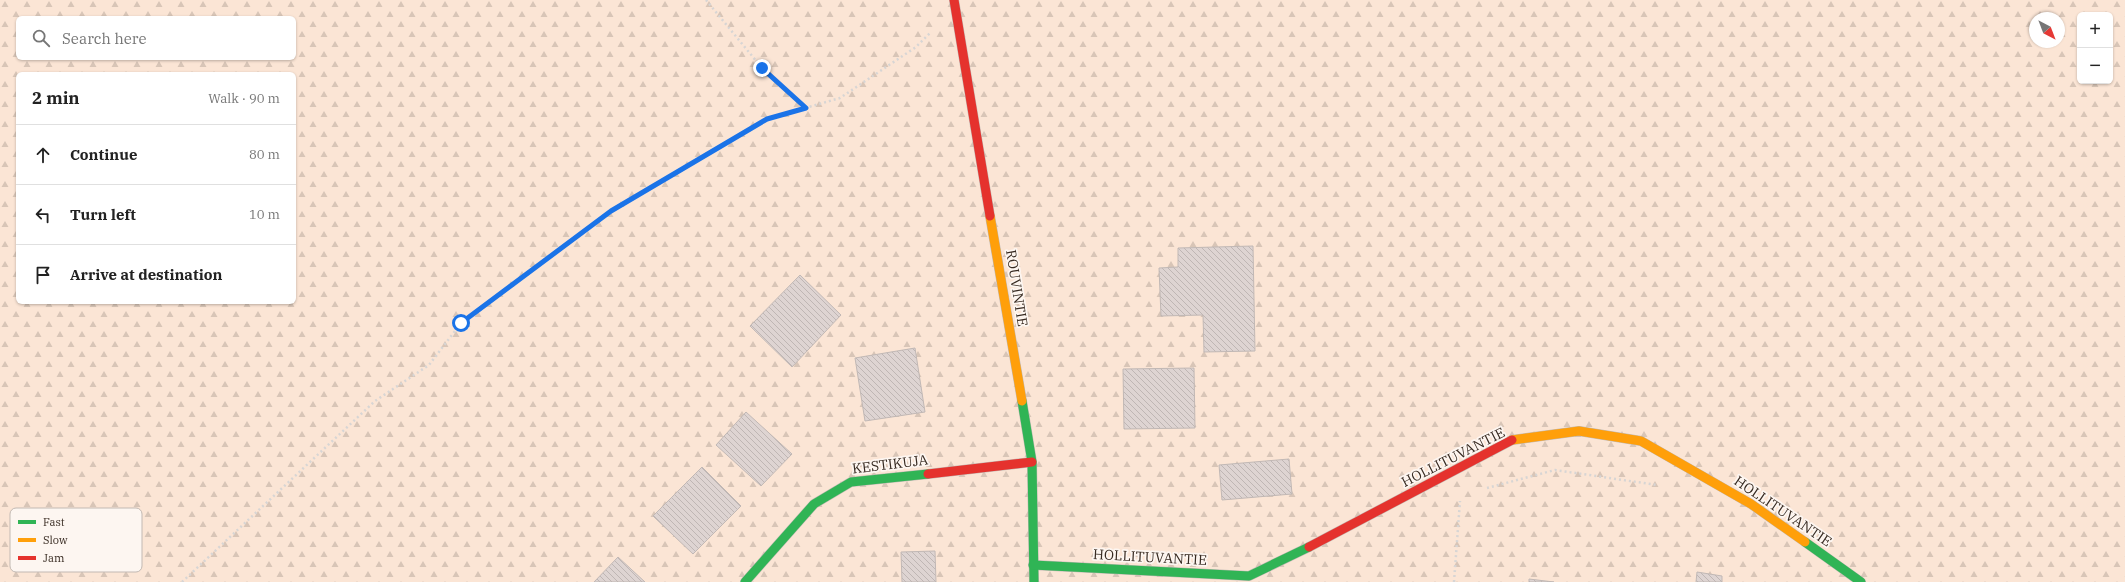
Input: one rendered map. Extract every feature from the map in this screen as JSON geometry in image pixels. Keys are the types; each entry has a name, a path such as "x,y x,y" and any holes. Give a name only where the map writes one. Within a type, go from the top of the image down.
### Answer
{"street":[{"name":"ROUVINTIE","path":"954,0 1032,462 1034,582"},
{"name":"HOLLITUVANTIE","path":"1033,565 1249,576 1332,536 1512,440 1579,431 1641,441 1752,504 1861,582"},
{"name":"KESTIKUJA","path":"745,582 814,504 851,482 1032,462"}],"path":[{"path":"706,0 762,68 806,108"},
{"path":"182,582 375,401 429,365 461,323 611,211 767,119 840,98 916,46"},
{"path":"1486,488 1555,470 1665,486"},
{"path":"1454,505 1467,498"},
{"path":"1454,582 1460,501"}],"green space":[{"path":"0,0 2125,0 2125,582 0,582"}],"building":[{"path":"1253,246 1255,351 1204,352 1203,315 1161,316 1159,268 1178,267 1178,248"},
{"path":"800,275 841,315 792,367 750,326"},
{"path":"915,348 925,412 865,421 855,358"},
{"path":"1194,368 1195,428 1124,429 1123,369"},
{"path":"746,412 792,454 761,486 716,445"},
{"path":"1289,459 1292,494 1222,500 1219,465"},
{"path":"702,467 741,506 693,554 653,516"},
{"path":"935,551 936,582 902,582 901,552"},
{"path":"618,557 645,582 594,582"},
{"path":"1697,572 1722,576 1722,582 1696,582"},
{"path":"1529,579 1554,582 1529,582"}],"traffic: fast":[{"path":"1022,401 1032,462 1034,582"},
{"path":"745,582 814,504 851,482 928,474"},
{"path":"1805,542 1861,582"},
{"path":"1033,565 1249,576 1309,547"}],"traffic: slow":[{"path":"990,216 1022,401"},
{"path":"1512,440 1579,431 1641,441 1751,504 1805,542"}],"traffic: jam":[{"path":"954,0 990,216"},
{"path":"1309,547 1512,440"},
{"path":"928,474 1032,462"}],"route":[{"path":"461,323 611,211 767,119 806,108 762,68"}]}
